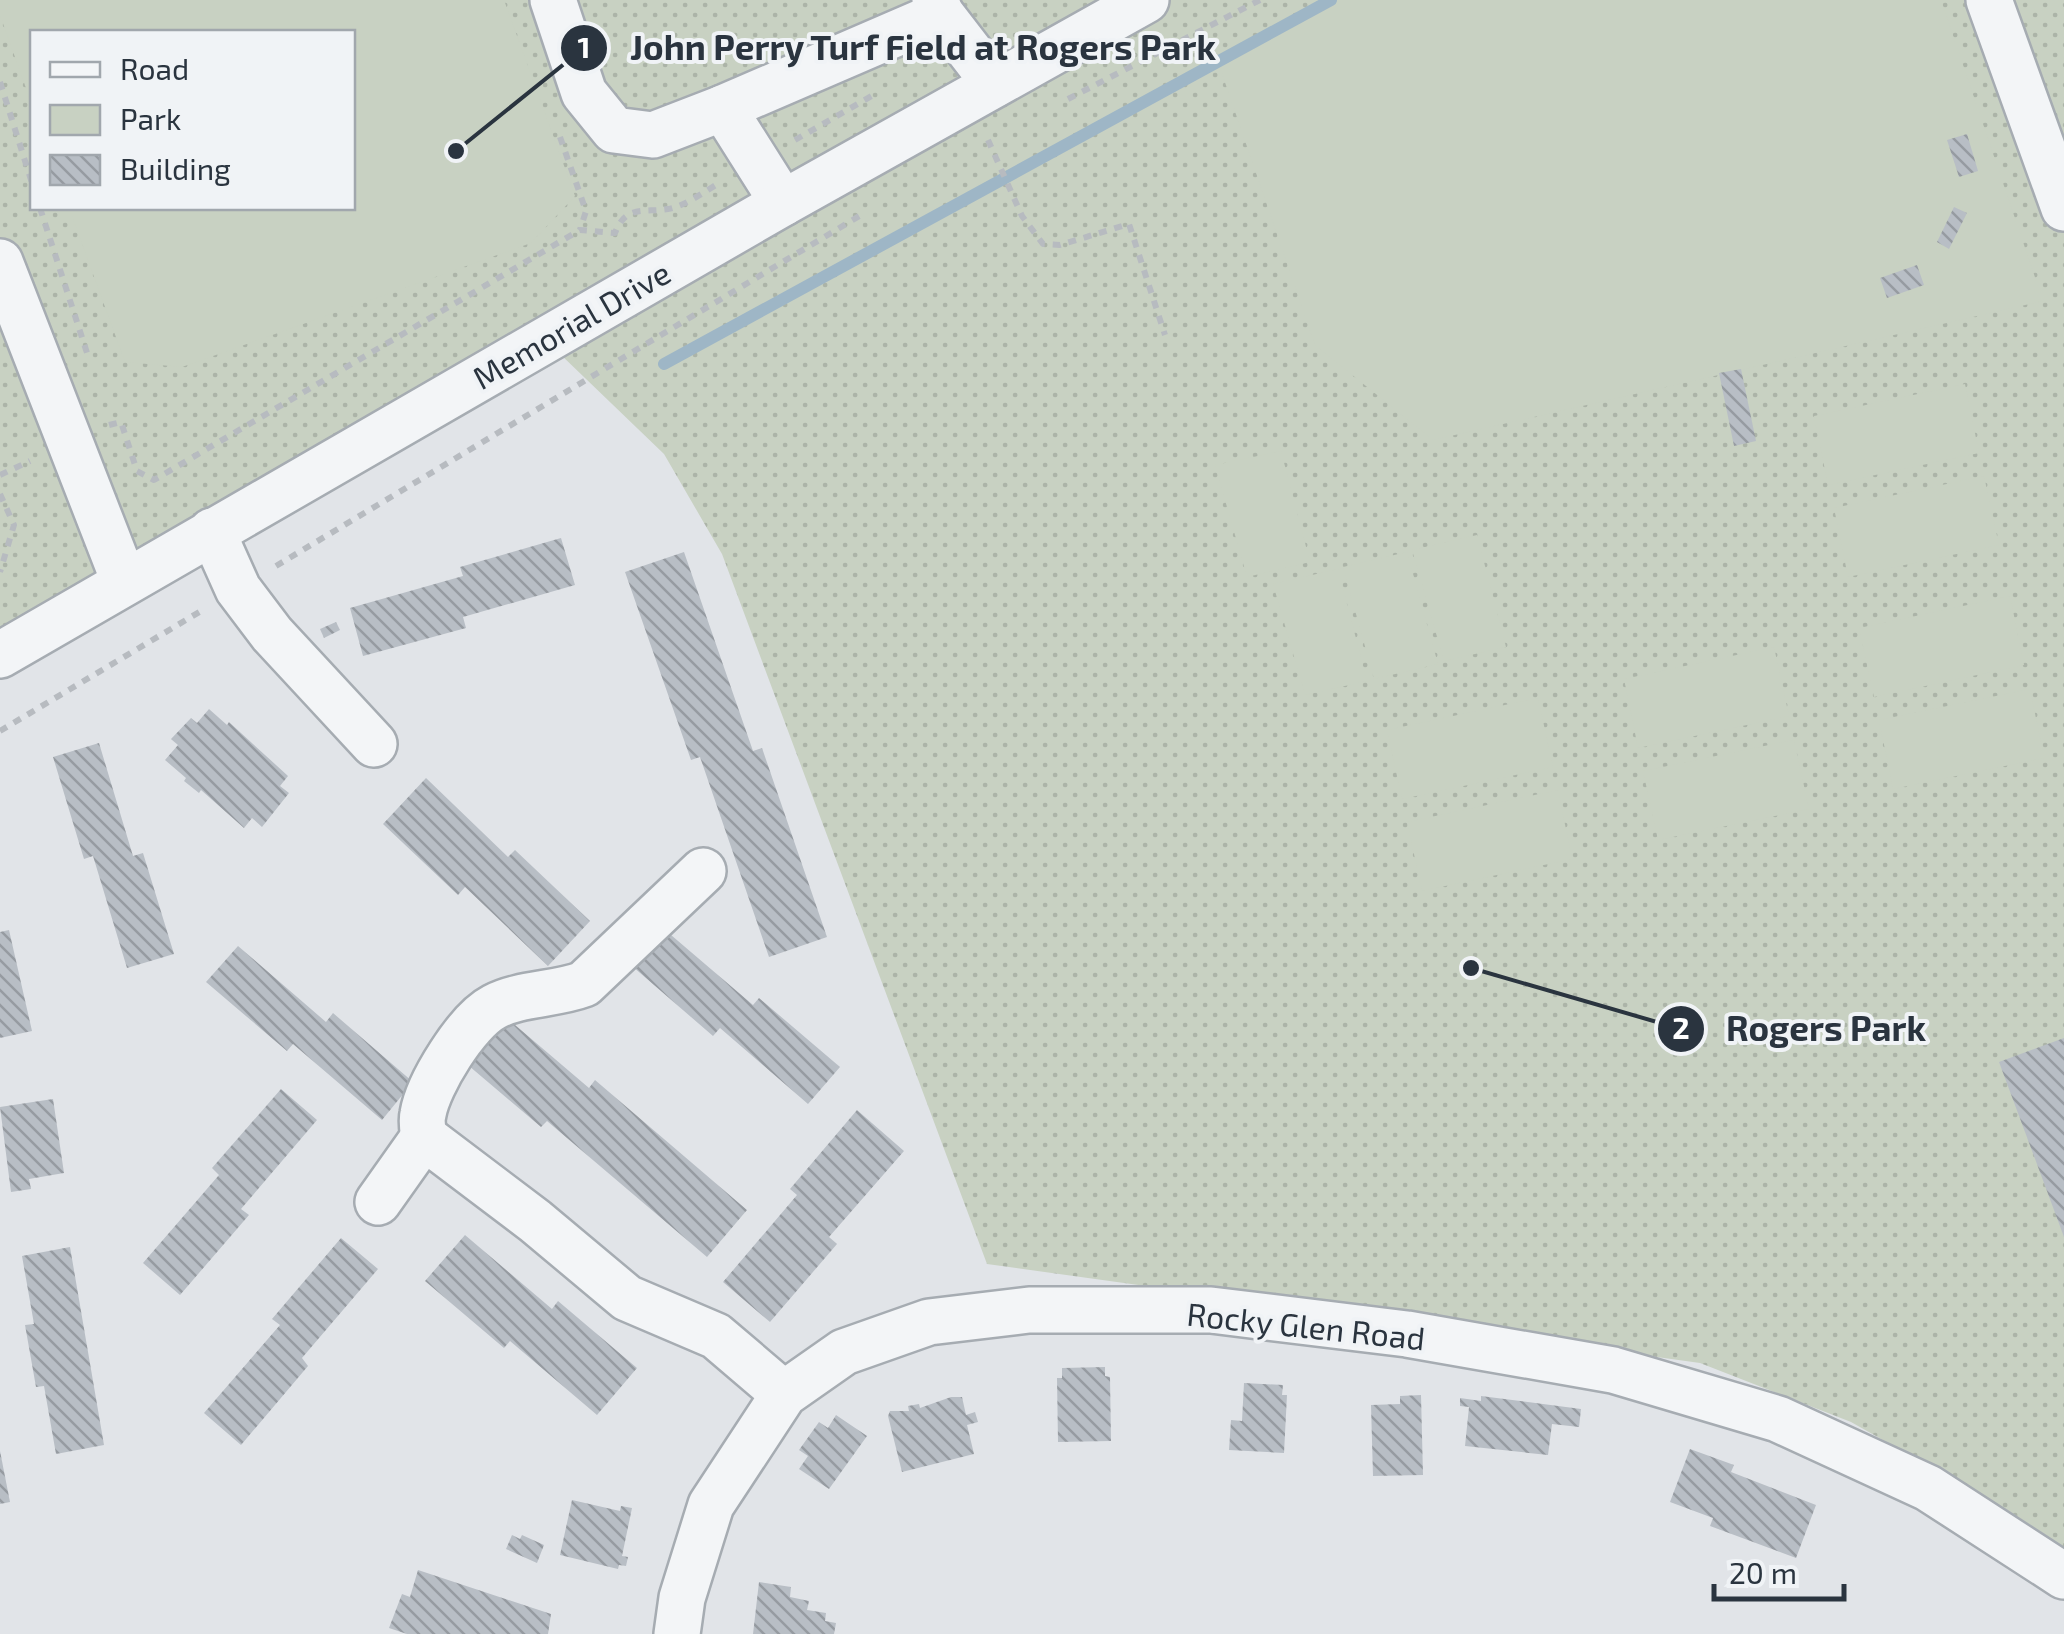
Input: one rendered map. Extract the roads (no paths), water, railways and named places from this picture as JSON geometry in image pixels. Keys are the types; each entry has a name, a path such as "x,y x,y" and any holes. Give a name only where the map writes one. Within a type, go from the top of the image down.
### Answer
{"street":[{"path":"553,0 584,93 614,130 653,135 723,108 938,7 995,84"},
{"name":"Memorial Drive","path":"0,656 782,202 1146,0"},
{"path":"1990,0 2064,208"},
{"path":"723,108 782,202"},
{"path":"0,262 124,581"},
{"path":"212,530 238,588 272,634 374,744"},
{"path":"378,1202 424,1137 422,1118 428,1095 480,1016 497,1005 584,984 704,871"},
{"path":"424,1137 627,1298 716,1336 784,1394"},
{"name":"Rocky Glen Road","path":"677,1634 682,1598 712,1505 784,1394 844,1352 929,1322 1029,1310 1211,1310 1407,1334 1614,1370 1778,1419 1928,1488 2064,1576"}],"waterway":[{"path":"664,364 1331,0"}],"place":[{"name":"John Perry Turf Field at Rogers Park","path":"456,151"},
{"name":"Rogers Park","path":"1471,968"}]}
